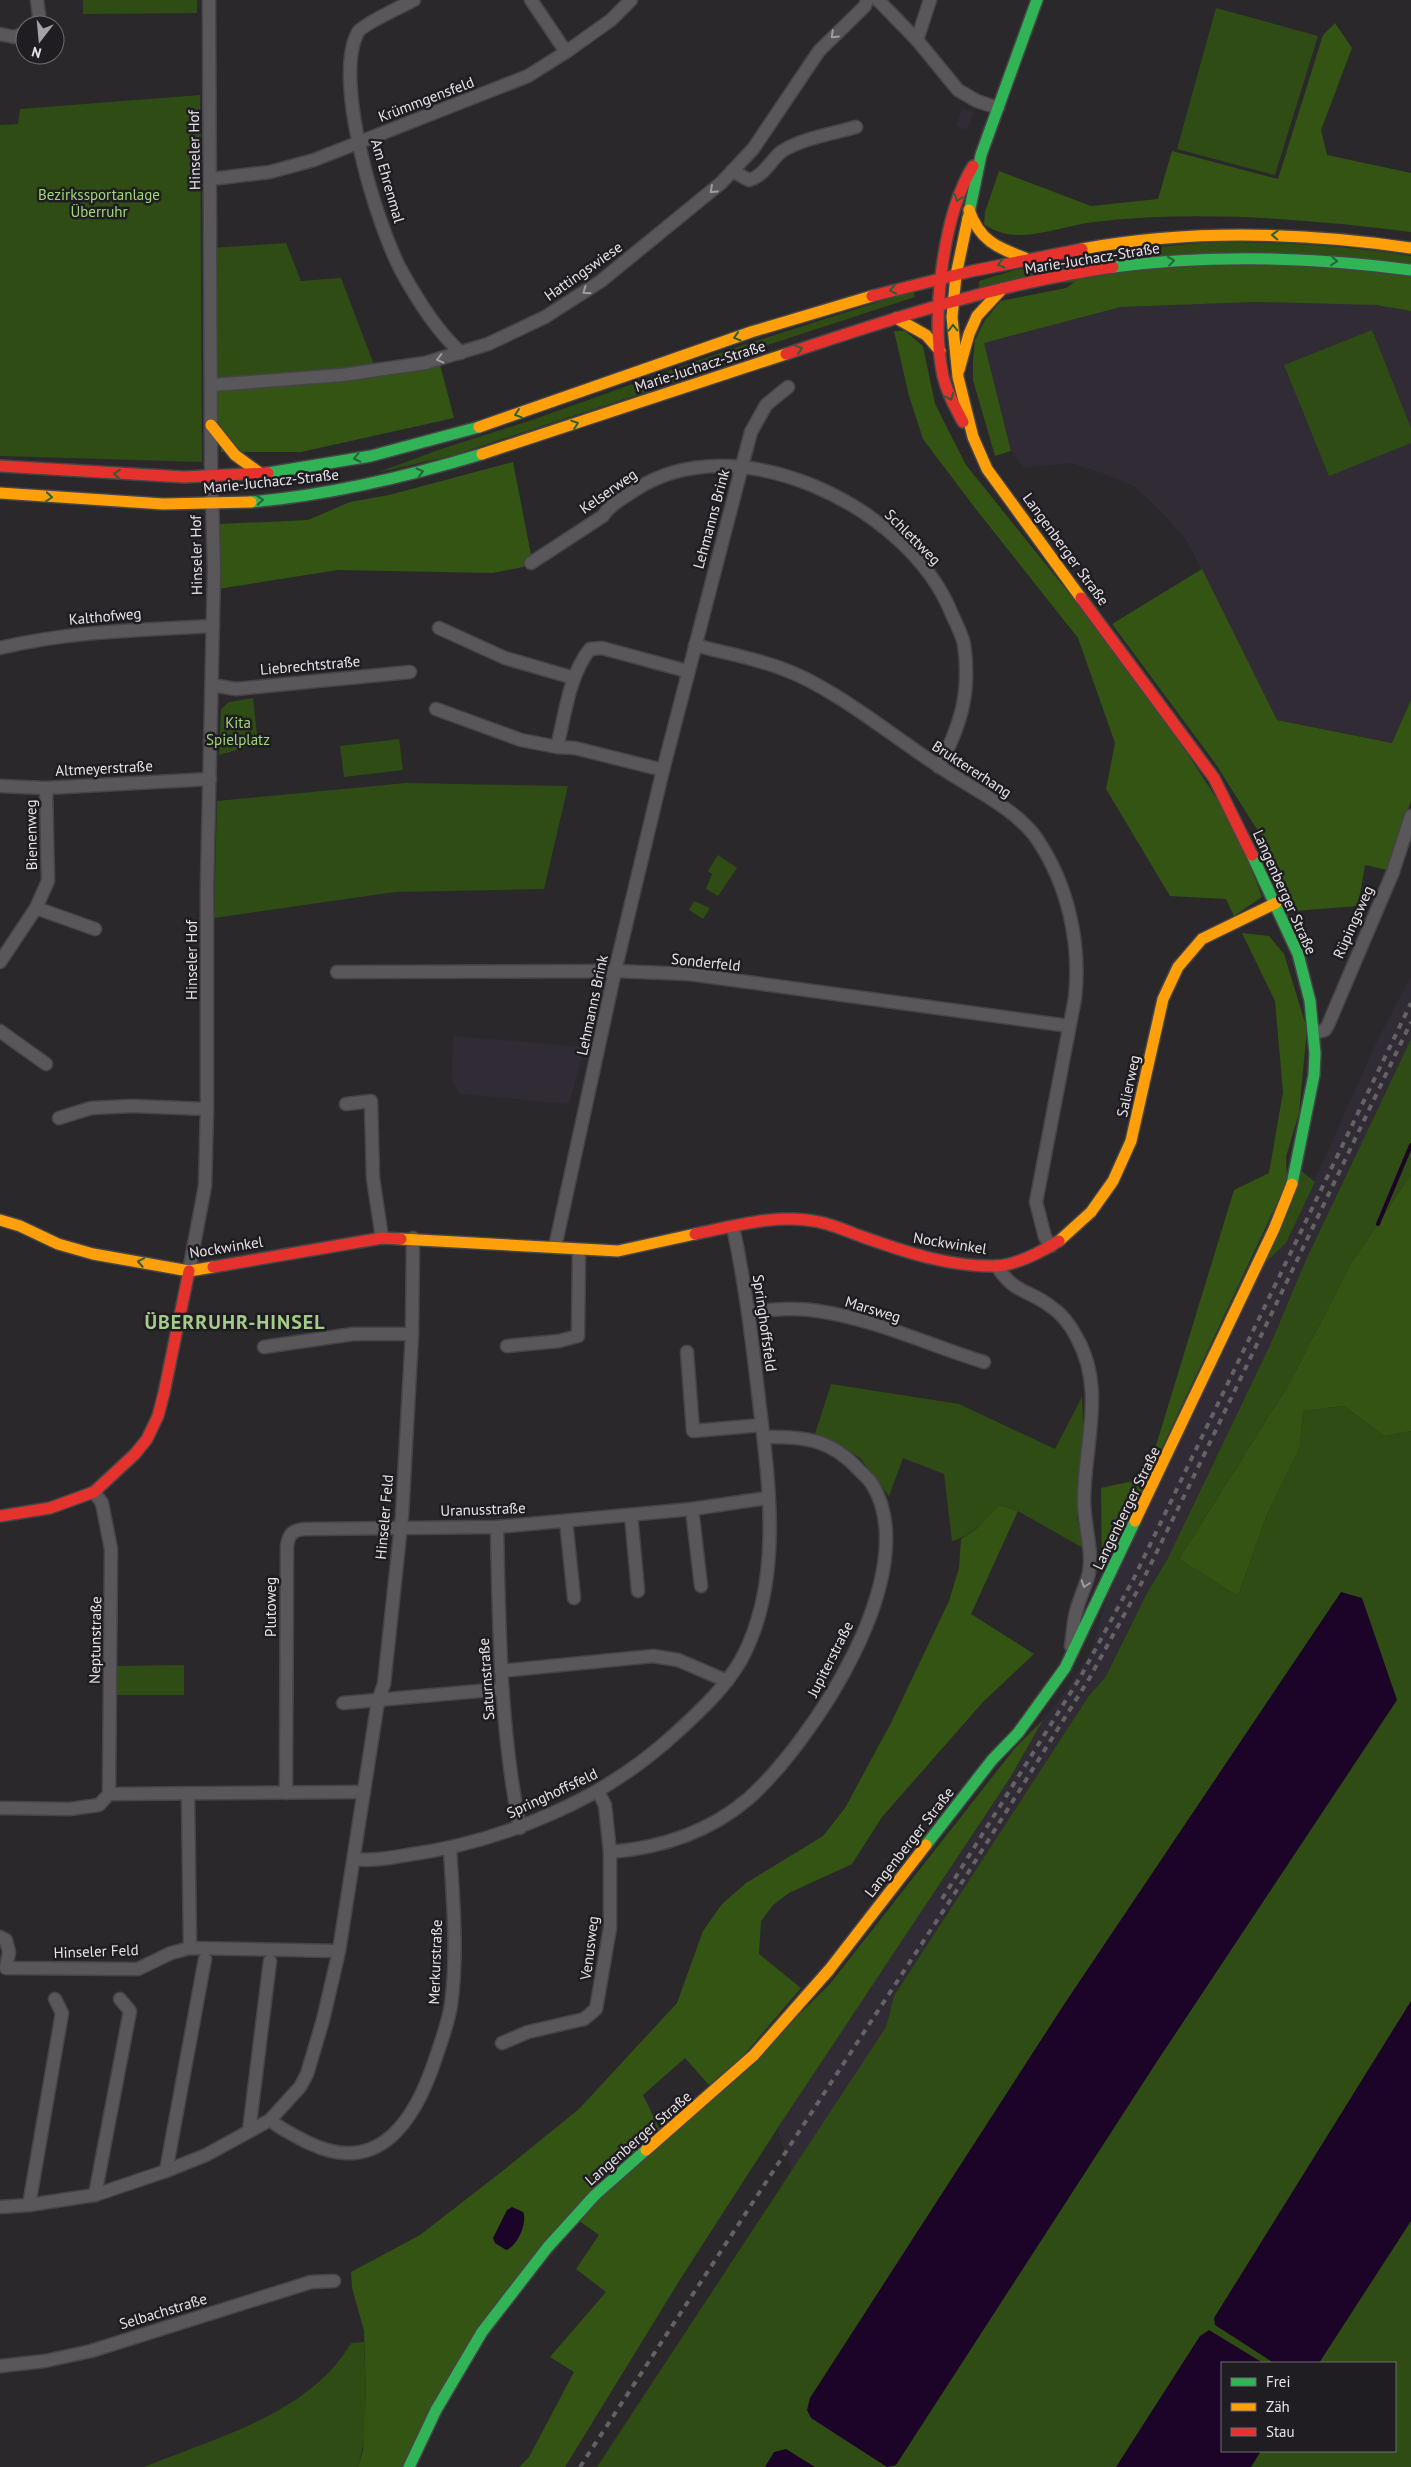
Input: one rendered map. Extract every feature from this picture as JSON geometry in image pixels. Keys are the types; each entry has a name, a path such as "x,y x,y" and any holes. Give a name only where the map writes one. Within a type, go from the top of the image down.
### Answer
{"main road":[{"name":"Langenberger Straße","path":"409,2467 436,2410 466,2357 488,2324 547,2248 582,2209 618,2174 754,2055 829,1970 992,1760 1018,1732 1066,1668 1285,1205 1306,1119 1312,1084 1314,1033 1310,1002 1298,954 1276,903 1214,778 987,469 973,437 958,376 953,344 953,302 956,275 969,209 981,155 1037,0"},
{"name":"Langenberger Straße","path":"973,437 960,418 949,392 940,351 938,305 940,279 958,198 968,172 981,155"},
{"path":"969,209 974,227 984,239 1025,258"},
{"name":"Marie-Juchacz-Straße","path":"0,466 137,475 211,477 261,474 321,466 439,438 519,414 727,340 886,292 1025,258 1124,242 1184,236 1290,236 1411,248"},
{"name":"Marie-Juchacz-Straße","path":"0,493 100,501 212,504 326,493 412,475 496,451 896,318 1002,288 1115,268 1185,260 1255,258 1331,261 1411,270"},
{"path":"958,376 969,334 978,316 1002,288"},
{"path":"896,318 920,329 933,339 940,351"},
{"path":"211,425 235,455 261,474"},
{"name":"Salierweg","path":"997,1266 1022,1260 1065,1238 1090,1212 1113,1180 1131,1141 1163,999 1178,967 1202,939 1276,903"},
{"name":"Nockwinkel","path":"0,1208 9,1213 20,1226"},
{"name":"Nockwinkel","path":"0,1220 20,1226 51,1241 93,1254 189,1271 382,1238 412,1238 618,1251 770,1220 819,1222 910,1254 942,1261 997,1266"},
{"path":"0,1516 50,1508 94,1492 135,1454 154,1426 164,1393 189,1271"}],"street":[{"path":"37,0 39,15"},
{"name":"Hinseler Hof","path":"189,1271 205,1186 207,1109 207,886 214,570 211,477 209,0"},
{"name":"Am Ehrenmal","path":"414,0 360,29 352,46 350,70 359,142 380,218 402,272 444,337 462,353"},
{"path":"531,0 566,52"},
{"name":"Krümmgensfeld","path":"210,179 270,172 314,160 528,76 611,20 631,0"},
{"name":"Hattingswiese","path":"212,385 250,384 425,363 462,353 514,333 575,300 681,218 732,171 758,142 819,51 866,6 868,0"},
{"path":"878,0 918,40 958,90 977,101 998,108"},
{"path":"918,40 930,0"},
{"path":"0,34 15,37"},
{"path":"732,171 749,180 758,177 782,152 792,146 856,128"},
{"name":"Lehmanns Brink","path":"555,1247 615,971 662,770 751,432 766,405 788,387"},
{"name":"Kelserweg","path":"531,563 603,516 607,508 644,484 664,474 698,466 742,466"},
{"name":"Schlettweg","path":"742,466 808,484 849,502 889,532 925,568 945,597 964,643 966,698 956,735 939,767"},
{"name":"Kalthofweg","path":"0,648 67,635 122,630 213,626"},
{"path":"439,628 505,658 574,678"},
{"name":"Bruktererhang","path":"695,645 783,669 810,681 939,767 992,799 1036,838 1062,887 1074,934 1078,974 1036,1202 1045,1237 1051,1246"},
{"path":"558,747 574,678 590,649 602,648 687,671"},
{"name":"Liebrechtstraße","path":"212,685 236,688 410,672"},
{"path":"436,709 521,740 558,747 575,748 662,770"},
{"name":"Altmeyerstraße","path":"0,786 46,788 210,779"},
{"name":"Bienenweg","path":"0,962 36,908 48,881 46,788"},
{"name":"Rüpingsweg","path":"1314,1033 1325,1030 1328,1025 1393,872 1411,816"},
{"path":"36,908 95,929"},
{"name":"Sonderfeld","path":"337,972 615,971 689,974 1069,1026"},
{"path":"0,1031 46,1064"},
{"path":"346,1104 371,1101 372,1178 382,1238"},
{"path":"59,1118 91,1108 132,1106 207,1109"},
{"name":"Springhoffsfeld","path":"354,1859 368,1861 450,1849 520,1828 598,1792 651,1756 695,1716 727,1681 741,1660 752,1635 767,1577 767,1498 763,1431 749,1312 733,1227"},
{"name":"Hinseler Feld","path":"0,2207 29,2206 95,2195 166,2172 206,2155 270,2120 300,2087 307,2074 323,2020 339,1951 378,1701 384,1684 401,1528 412,1334 412,1238"},
{"path":"507,1346 559,1341 578,1336 579,1250"},
{"name":"Nockwinkel","path":"997,1266 1005,1280 1016,1288 1049,1304 1056,1311 1074,1333 1090,1370 1094,1400 1085,1482 1090,1555 1089,1573 1076,1613 1066,1668"},
{"name":"Marsweg","path":"749,1312 780,1309 817,1310 851,1318 984,1362"},
{"path":"264,1346 353,1334 412,1334"},
{"path":"687,1352 693,1431 763,1431"},
{"name":"Jupiterstraße","path":"610,1852 641,1850 679,1840 707,1826 747,1800 776,1770 826,1706 859,1644 875,1601 885,1547 883,1513 872,1484 848,1457 824,1442 763,1431"},
{"name":"Neptunstraße","path":"94,1492 102,1503 111,1549 109,1794"},
{"name":"Uranusstraße","path":"401,1528 496,1527 692,1509 767,1498"},
{"path":"692,1509 701,1586"},
{"path":"631,1515 638,1591"},
{"path":"566,1521 574,1598"},
{"name":"Saturnstraße","path":"496,1527 502,1690 514,1797 520,1828"},
{"name":"Plutoweg","path":"286,1793 287,1546 290,1534 306,1528 401,1528"},
{"path":"501,1671 654,1656 678,1660 727,1681"},
{"path":"343,1703 502,1690"},
{"path":"0,1808 70,1809 99,1805 109,1794 364,1792"},
{"name":"Venusweg","path":"502,2043 528,2032 584,2019 596,2009 610,1928 610,1852 605,1805 598,1792"},
{"path":"188,1794 190,1948"},
{"name":"Merkurstraße","path":"270,2120 282,2130 316,2146 345,2154 360,2154 384,2144 406,2119 431,2073 451,2005 453,1967 450,1849"},
{"name":"Hinseler Feld","path":"0,1937 6,1940 9,1952 6,1968 138,1968 171,1953 190,1948 339,1951"},
{"path":"166,2172 205,1959"},
{"path":"249,2131 270,1961"},
{"path":"29,2206 62,2013 55,1999"},
{"path":"95,2195 130,2011 120,1999"},
{"name":"Selbachstraße","path":"0,2366 69,2357 297,2286 311,2282 334,2281"}],"shaded area":[{"path":"962,108 974,112 967,130 956,126"},
{"path":"1255,302 1376,305 1411,311 1411,700 1392,743 1277,720 1187,541 1163,514 1134,486 1071,463 1023,468 1011,451 983,343 1121,307"},
{"path":"1411,976 1411,1039 1305,1262 1271,1343 1168,1558 1147,1593 1106,1676 1088,1697 894,1996 886,2027 792,2172 777,2129 1010,1778 1043,1720 1069,1687 1092,1649 1112,1579 1259,1269 1286,1243 1379,1037"},
{"path":"453,1036 585,1047 569,1104 460,1094 452,1081"},
{"path":"1341,1592 1362,1598 1397,1700 1154,2066 896,2465 887,2467 811,2418 807,2410 810,2398 1063,2006"},
{"path":"1411,2001 1411,2221 1320,2362 1272,2362 1215,2325 1214,2318"},
{"path":"512,2207 523,2212 524,2222 518,2239 506,2250 495,2243 493,2238 507,2210"},
{"path":"1209,2330 1261,2362 1221,2362 1221,2452 1260,2452 1251,2467 1116,2467 1200,2336"},
{"path":"786,2449 815,2467 765,2467 774,2452"}],"green space":[{"path":"83,0 197,0 197,13 83,14"},
{"path":"1216,8 1318,36 1275,175 1177,149"},
{"path":"1335,23 1352,48 1321,130 1327,155 1411,173 1411,232 1332,223 1213,216 1134,218 1094,222 1037,234 1023,235 996,231 984,224 985,212 999,171 1091,206 1158,199 1172,151 1278,179 1323,35"},
{"name":"Bezirkssportanlage Überruhr","path":"200,95 202,462 0,456 0,125 18,124 20,109"},
{"path":"1211,242 1361,249 1411,256 1411,263 979,288 979,281 1015,270 1168,246"},
{"path":"286,243 301,281 341,278 376,370 216,384 212,248"},
{"path":"1218,261 1411,273 1411,311 1376,305 1255,302 1121,307 984,343 1011,451 995,456 973,380 973,359 975,340 985,320 1001,301 1066,288 1088,273"},
{"path":"913,291 915,297 737,355 655,389 454,455 376,473 731,349"},
{"path":"1372,330 1411,428 1411,443 1329,476 1284,365"},
{"path":"894,331 905,331 923,346 935,404 966,465 1089,618 1163,716 1237,830 1262,897 1234,916 1226,899 1170,896 1106,789 1115,743 1078,638 923,439 909,396"},
{"path":"439,361 454,418 301,452 221,452 215,386"},
{"path":"513,462 533,565 493,573 338,570 218,589 218,524 308,520 350,502 389,495"},
{"path":"1202,569 1277,720 1392,743 1411,700 1411,801 1387,870 1365,865 1358,906 1294,911 1263,839 1215,763 1112,624"},
{"name":"Kita Spielplatz","path":"253,698 258,744 219,755 221,709 229,702"},
{"path":"399,739 403,770 344,777 340,746"},
{"path":"406,783 568,786 544,889 395,892 214,918 217,801"},
{"path":"718,855 737,868 718,896 706,889 712,874 708,871"},
{"path":"694,901 710,908 703,919 689,910"},
{"path":"1242,933 1269,936 1284,954 1307,1029 1299,1113 1286,1157 1287,1182 1102,1575 1101,1488 1133,1481 1154,1452 1234,1190 1269,1173 1283,1092 1275,1001"},
{"path":"1411,1039 1411,1175 1351,1263 1289,1384 1179,1559 1238,1596 1266,1517 1300,1446 1303,1411 1344,1406 1384,1436 1411,1431 1411,2467 597,2467 886,2027 894,1996 1088,1697 1106,1676 1147,1593 1168,1558 1271,1343 1305,1262"},
{"path":"1299,1169 1315,1182 1286,1243 1259,1269"},
{"path":"1411,1175 1411,1431 1384,1436 1344,1406 1303,1411 1300,1446 1266,1517 1238,1596 1179,1559 1289,1384 1351,1263"},
{"path":"831,1384 959,1404 1055,1449 1082,1397 1084,1448 1077,1517 1083,1548 1018,1511 1001,1505 972,1531 952,1541 944,1474 903,1458 889,1496 860,1458 839,1444 815,1434"},
{"path":"1000,1505 1018,1511 971,1614 1034,1654 983,1702 882,1817 852,1864 789,1893 773,1905 761,1921 759,1954 801,1988 743,2056 709,2085 685,2058 643,2095 662,2134 526,2272 408,2467 358,2467 363,2450 366,2397 364,2331 352,2288 351,2272 420,2235 579,2109 677,2003 703,1931 722,1904 746,1883 823,1836 845,1808 891,1723 949,1601 959,1568 961,1539 976,1529"},
{"path":"184,1665 184,1695 115,1695 115,1666"},
{"path":"1043,1720 1010,1778 777,2129 681,2278 565,2467 519,2467 529,2457 574,2372 550,2357 606,2292 576,2269 599,2235 575,2218 756,2057 829,1985 1015,1748"},
{"path":"364,2342 365,2421 362,2452 358,2467 144,2467 230,2434 286,2406 311,2388 333,2368 351,2343"}],"waterway":[{"path":"1378,1224 1411,1145"}],"railway":[{"path":"942,1899 1081,1676 1134,1578 1411,1003"},
{"path":"580,2467 966,1876 1089,1679 1142,1582 1192,1480 1411,1022"}],"traffic: fast":[{"path":"968,218 981,155 1037,0"},
{"path":"1113,267 1188,260 1262,259 1337,262 1411,270"},
{"path":"268,473 371,456 479,427"},
{"path":"251,502 310,495 368,484 482,454"},
{"path":"1252,855 1298,954 1310,1001 1315,1053 1314,1075 1292,1184"},
{"path":"926,1845 992,1760 1018,1733 1065,1668 1135,1521"},
{"path":"409,2467 436,2410 482,2332 547,2248 595,2195 646,2150"}],"traffic: slow":[{"path":"969,210 978,229 990,242 1025,258"},
{"path":"968,218 956,275 952,317 958,377 973,437 987,469 1081,598"},
{"path":"1082,249 1164,238 1246,235 1329,239 1411,248"},
{"path":"959,370 969,334 977,316 1002,289"},
{"path":"479,427 751,332 872,296"},
{"path":"896,318 926,335 940,351"},
{"path":"482,454 786,354"},
{"path":"211,425 235,455 261,474"},
{"path":"0,493 163,504 251,502"},
{"path":"1059,1241 1091,1212 1113,1181 1131,1141 1163,999 1178,967 1202,939 1276,903"},
{"path":"1135,1521 1274,1229 1292,1184"},
{"path":"0,1220 20,1226 58,1244 93,1254 189,1271 213,1267"},
{"path":"401,1239 618,1251 695,1234"},
{"path":"646,2150 754,2055 829,1970 926,1845"}],"traffic: jam":[{"path":"963,422 949,394 943,376 938,326 939,298 947,240 954,212 962,187 973,166"},
{"path":"872,296 972,271 1082,249"},
{"path":"786,354 866,327 989,292 1030,282 1113,267"},
{"path":"0,466 184,477 268,473"},
{"path":"1081,598 1214,778 1252,855"},
{"path":"695,1234 741,1224 772,1220 804,1220 831,1225 914,1254 946,1262 979,1266 996,1266 1020,1261 1059,1241"},
{"path":"213,1267 382,1238 401,1239"},
{"path":"0,1516 50,1508 94,1492 135,1454 147,1439 158,1416 164,1393 189,1271"}],"district":[{"name":"ÜBERRUHR-HINSEL","path":"235,1322"}]}
